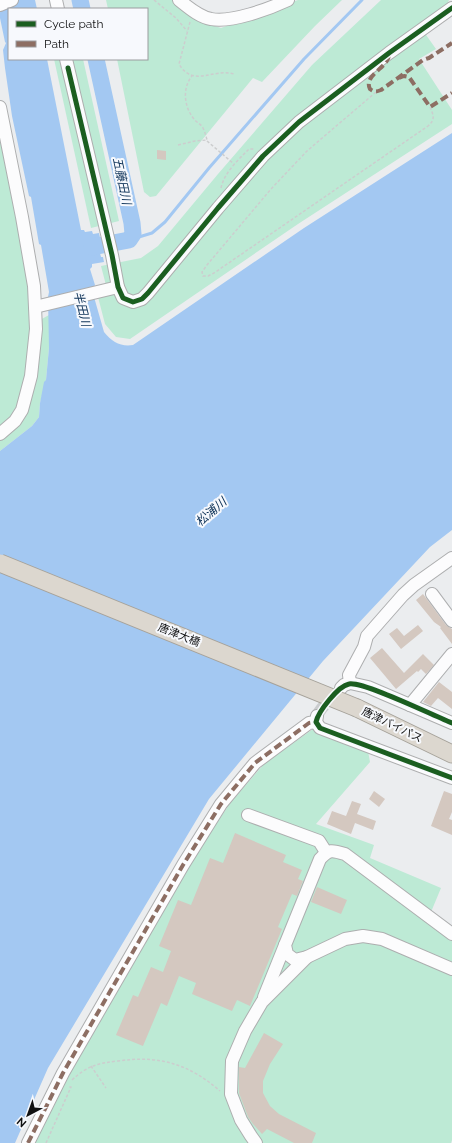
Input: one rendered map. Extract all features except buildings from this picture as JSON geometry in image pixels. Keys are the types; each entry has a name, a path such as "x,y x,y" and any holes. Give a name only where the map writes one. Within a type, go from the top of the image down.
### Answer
{"highway":[{"name":"唐津大橋","path":"0,563 357,708"},
{"name":"唐津バイパス","path":"357,708 452,744"},
{"name":"唐津バイパス","path":"357,708 452,754"}],"street":[{"path":"0,5 12,0"},
{"path":"179,0 193,11 210,19 230,19 277,5 288,0"},
{"path":"67,64 112,255 118,287 123,298 132,302 142,299 263,156 300,122 389,53 452,8"},
{"path":"0,106 34,286 36,329 28,394 22,410 15,421 0,434"},
{"path":"35,307 118,287"},
{"path":"452,558 414,585 403,595 367,636 364,647 345,686 368,687 452,723"},
{"path":"432,594 452,621"},
{"path":"410,705 452,654"},
{"path":"28,1143 67,1067 183,865 221,804 255,764 316,719 320,728 452,778"},
{"path":"248,815 319,840 326,852"},
{"path":"256,1143 241,1120 231,1094 232,1061 244,1031 262,1002 320,859 326,852 333,850 345,854 452,934"},
{"path":"285,944 287,954 295,960 307,957 345,939 363,936 382,939 452,969"},
{"path":"262,1002 307,957"}],"path":[{"path":"154,0 176,18 187,32"},
{"path":"193,11 179,64 183,70 196,77 227,72 234,74"},
{"path":"192,76 185,89 186,102 194,119 203,127 207,140 234,164 249,149 255,150 263,156"},
{"path":"376,92 307,150 291,167 207,265 202,272 203,276 208,276 214,273 428,126 434,118 430,107"},
{"path":"178,145 207,140"},
{"path":"46,1143 71,1087 64,1087 82,1071 91,1066 102,1063 136,1058 162,1060 189,1069 210,1082 223,1095"},
{"path":"91,1066 106,1088"}],"green space":[{"path":"106,0 172,0 202,22 221,28 298,0 342,0 262,82 253,78 156,196 150,197 144,192 117,60 148,60 148,8 108,8"},
{"path":"381,0 449,0 446,7 419,25 436,49 419,59 452,110 452,124 298,224 130,339 116,337 105,324 98,297 108,293 101,266 141,258 158,246 312,65"},
{"path":"54,60 83,60 119,221 91,228"},
{"path":"0,127 31,287 32,332 29,377 19,411 0,432"},
{"path":"49,315 49,348 46,380 40,403 39,417 32,426 0,451 0,439 17,423 40,320"},
{"path":"313,729 368,751 370,762 316,824 374,845 370,858 441,888 431,912 452,928 451,1143 31,1143 51,1103 201,846 231,802 264,764"}],"water":[{"path":"0,0 35,0 37,8 8,8 8,60 47,60 81,230 84,230 85,232 92,231 93,234 99,233 103,252 100,253 104,262 92,264 90,269 95,285 92,290 104,332 110,339 121,344 133,345 304,228 452,133 452,530 430,547 323,661 209,799 48,1068 15,1143 0,1143 0,451 32,426 39,417 40,403 44,382 46,380 49,348 49,292 31,197 29,196 12,116 3,50 6,43 0,18"}],"waterway":[{"name":"五藤田川","path":"80,0 82,8"},
{"path":"129,240 152,233 165,222 209,168 304,59 362,0"},
{"name":"五藤田川","path":"92,247 129,240 133,234 132,223 96,60"}],"tunnel":[{"path":"317,715 336,693"}],"marked path":[{"path":"389,55 385,64 370,80 370,89 373,91 381,90 423,60 429,58 452,43"},
{"path":"399,78 404,76 409,77 430,107 452,93"},
{"path":"28,1143 63,1073 183,865 221,804 255,763 309,723 316,722"}],"cycle path":[{"path":"68,68 112,255 118,287 123,298 133,302 142,299 148,293 263,156 299,122 389,53 452,8"},
{"path":"452,723 383,693 349,684 339,689 334,694 320,712 316,722 320,728 452,778"}],"water label":[{"name":"半田川","path":"82,309"},
{"name":"松浦川","path":"211,512"}]}
